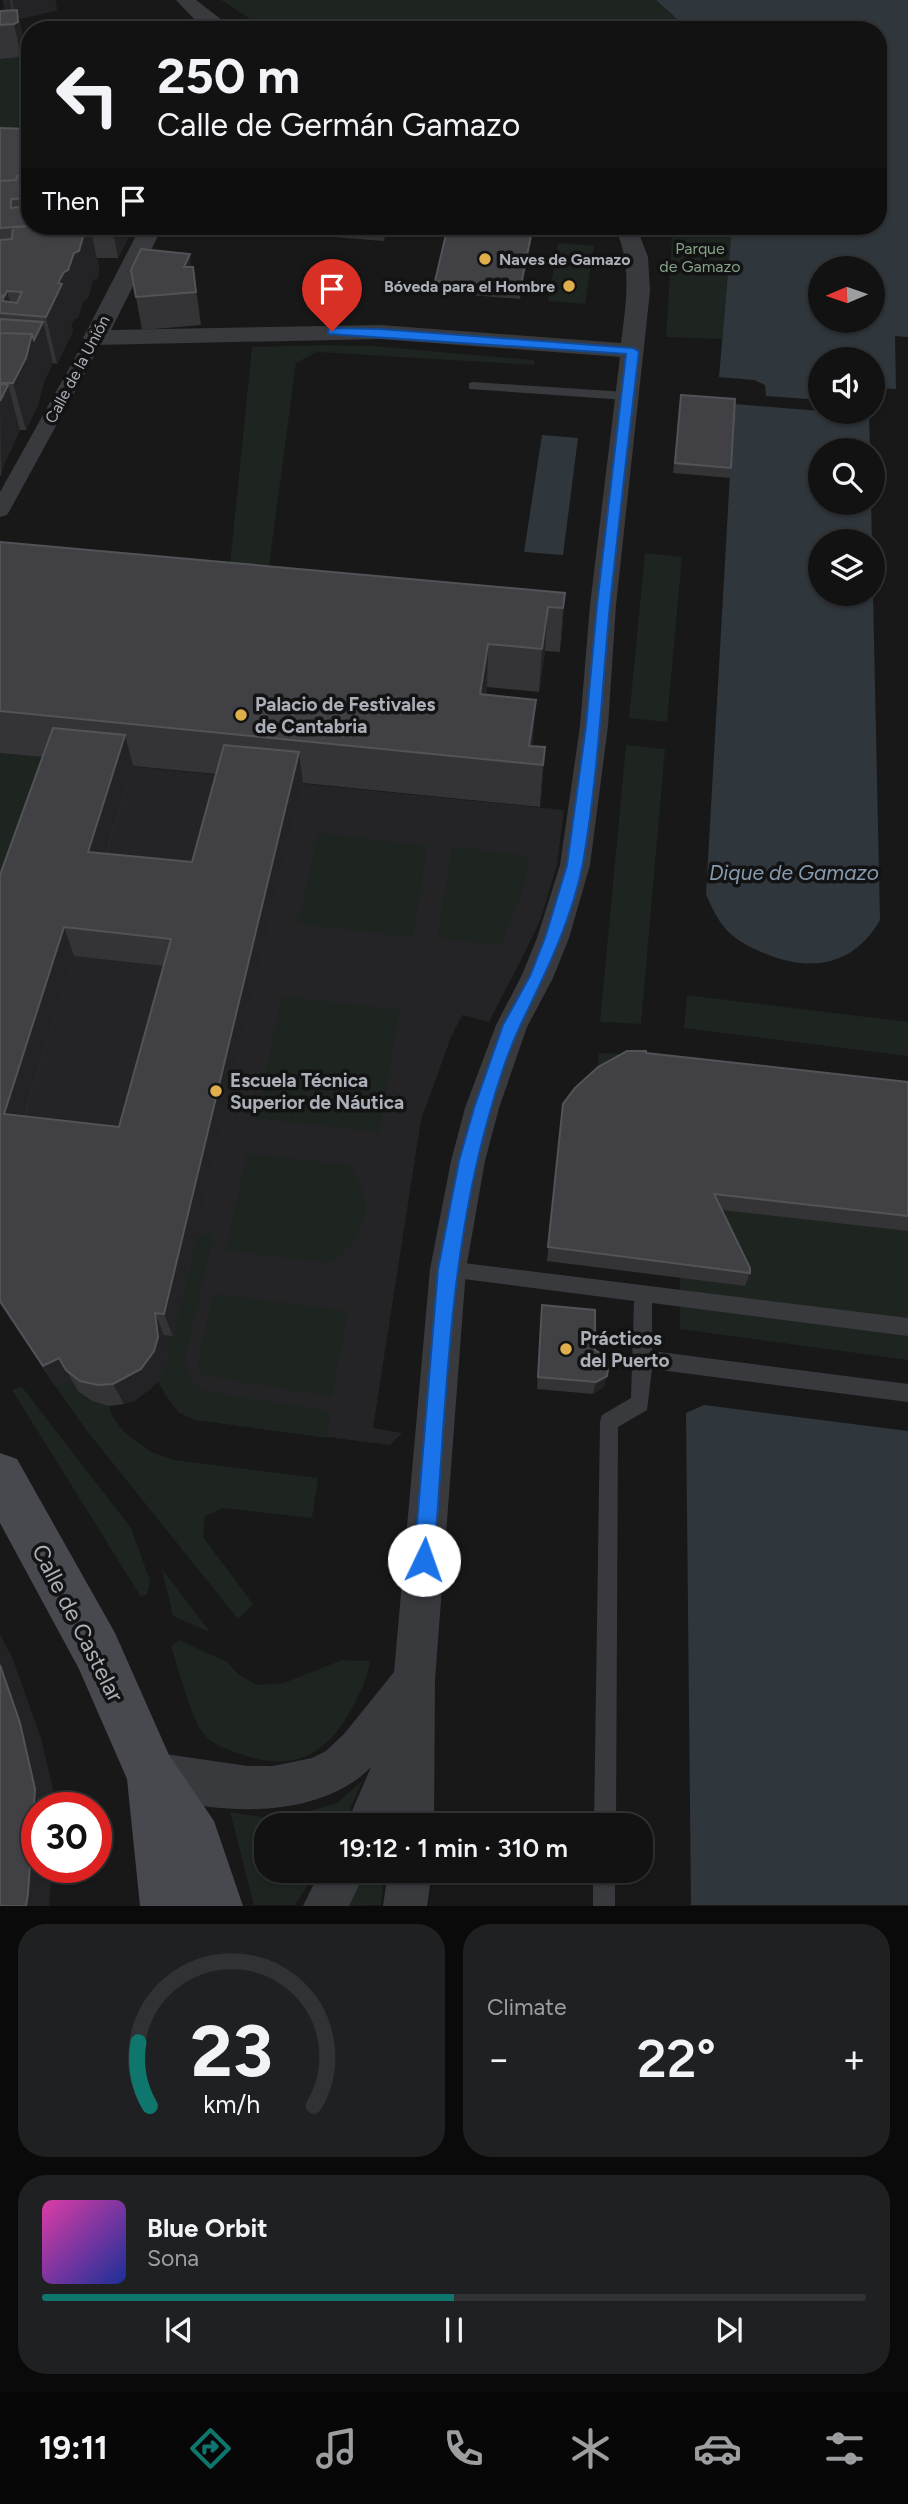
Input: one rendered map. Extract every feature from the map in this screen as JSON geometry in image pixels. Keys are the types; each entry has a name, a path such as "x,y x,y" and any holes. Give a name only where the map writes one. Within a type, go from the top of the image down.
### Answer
{"main road":[{"name":"Calle de Castelar","path":"0,1476 97,1651 151,1773 195,1840 216,1906"},
{"name":"Calle de Castelar","path":"151,1773 167,1906"}],"street":[{"path":"185,0 210,21"},
{"name":"Calle de la Unión","path":"0,510 95,338 147,235"},
{"path":"412,1813 415,1680 447,1269 468,1161 482,1108 512,1025 537,978 553,938 575,865 594,726 603,605 639,291 639,265 631,235"},
{"path":"95,338 368,332 633,351"},
{"path":"151,1773 231,1786 282,1787 322,1776 340,1766 357,1751 415,1680"},
{"path":"372,1813 398,1755 415,1680"},
{"path":"325,1906 337,1883"},
{"path":"405,1906 408,1883"}],"lane":[{"path":"473,386 626,397"},
{"path":"447,1269 908,1326"},
{"path":"605,1813 609,1422 640,1403 643,1293"},
{"path":"643,1359 908,1394"},
{"path":"604,1883 604,1906"}],"shaded area":[{"name":"Escuela Técnica Superior de Náutica","path":"0,753 564,810 557,865 541,918 489,1022 462,1015 451,1037 421,1120 373,1428 402,1433 390,1445 196,1420 178,1412 158,1382 135,1401 116,1405 98,1404 83,1396 73,1383 56,1387 0,1304"}],"green space":[{"path":"221,0 656,0 679,21 253,21"},
{"path":"21,57 21,141 0,140 0,59"},
{"name":"Parque de Gamazo","path":"670,235 731,235 722,339 666,337 672,238"},
{"path":"558,243 594,246 585,304 548,301"},
{"path":"372,346 534,360 534,365 317,352 296,363 265,596 227,594 252,347"},
{"path":"645,553 682,557 667,722 629,718"},
{"path":"626,745 665,749 641,1024 600,1022"},
{"path":"0,753 62,759 0,937"},
{"path":"318,833 427,846 413,937 298,924"},
{"path":"452,847 529,856 524,885 500,946 437,938"},
{"path":"687,995 908,1022 908,1056 684,1028"},
{"path":"282,996 399,1010 379,1132 256,1118"},
{"path":"599,1053 648,1055 908,1085 908,1360 680,1329 680,1277 547,1261 561,1119 596,1082"},
{"path":"247,1154 348,1165 363,1193 364,1218 353,1241 331,1263 226,1250"},
{"path":"197,1234 214,1235 184,1361 191,1380 205,1391 330,1412 327,1438 196,1420 178,1410 165,1394 158,1382 167,1358 164,1335 172,1336"},
{"path":"213,1294 348,1311 332,1397 202,1373 198,1363"},
{"path":"71,1379 85,1398 109,1406 112,1416 125,1433 151,1452 174,1460 318,1478 312,1518 223,1508 205,1516 203,1537 253,1604 238,1619 87,1431 56,1387"},
{"path":"22,1387 131,1528 150,1581 147,1594 141,1597 12,1390"},
{"path":"162,1569 210,1632 173,1616"},
{"path":"179,1640 227,1662 238,1674 257,1685 284,1683 342,1660 370,1661 361,1690 333,1736 309,1755 280,1762 244,1755 221,1746 202,1732 189,1704 171,1646"},
{"path":"363,1780 348,1813 302,1813 337,1803"},
{"path":"230,1812 254,1816 254,1883 309,1883 295,1905 254,1905"},
{"path":"360,1883 384,1883 381,1905 347,1906"}],"water":[{"path":"656,0 908,0 908,337 895,336 896,389 885,389 885,347 808,347 808,399 766,396 765,385 754,380 719,377 731,235 887,235 887,21 679,21"},
{"name":"Dique de Gamazo","path":"734,404 808,410 808,424 869,424 870,438 808,438 808,515 871,515 872,529 808,529 808,606 873,606 880,920 869,936 842,957 811,964 794,962 759,951 732,935 724,927 706,894"},
{"path":"542,435 578,438 563,555 524,552"},
{"path":"704,1405 908,1431 908,1905 691,1905 686,1413"}],"building":[{"path":"17,10 18,22 0,25 0,11"},
{"path":"0,128 21,129 21,176 17,176 16,180 0,181"},
{"path":"21,175 21,198 11,199 11,208 21,207 21,227 0,228 0,181 16,180 17,176"},
{"path":"13,227 21,227 21,235 83,235 79,251 74,253 68,270 58,283 62,284 46,317 0,313 0,297 4,297 2,301 17,303 22,292 7,291 0,296 0,240 12,239"},
{"name":"Naves de Gamazo","path":"446,235 531,235 520,289 435,281"},
{"path":"141,249 190,254 184,267 193,267 196,292 136,297 131,270"},
{"path":"0,319 43,322 34,340 32,334 0,333"},
{"path":"0,333 32,334 26,358 13,383 0,383"},
{"path":"0,384 8,385 0,401"},
{"path":"681,395 735,399 731,468 675,463"},
{"name":"Palacio de Festivales de Cantabria","path":"0,542 565,593 563,608 548,607 542,649 488,644 480,694 536,700 529,746 545,747 543,765 0,711"},
{"path":"53,728 125,735 88,852 192,862 224,745 299,752 164,1314 155,1313 158,1337 154,1351 141,1369 113,1384 98,1385 80,1381 66,1370 59,1358 43,1366 0,1301 0,875","holes":["64,927 171,939 119,1127 4,1114"]},
{"path":"627,1051 908,1082 908,1216 714,1194 750,1273 548,1247 563,1104 575,1088 598,1067"},
{"name":"Prácticos del Puerto","path":"542,1305 595,1310 595,1350 609,1362 607,1376 596,1382 538,1377"},
{"path":"0,1665 20,1723 35,1789 35,1792 21,1792 21,1883 29,1883 26,1906 0,1906"}],"place":[{"name":"Naves de Gamazo","path":"485,259"},
{"name":"Bóveda para el Hombre","path":"569,286"},
{"name":"Palacio de Festivales de Cantabria","path":"241,715"},
{"name":"Escuela Técnica Superior de Náutica","path":"216,1091"},
{"name":"Prácticos del Puerto","path":"566,1349"}],"route":[{"path":"332,331 380,332 633,351 603,605 594,726 575,865 553,938 537,978 512,1025 482,1108 458,1205 447,1269 424,1560"}]}
